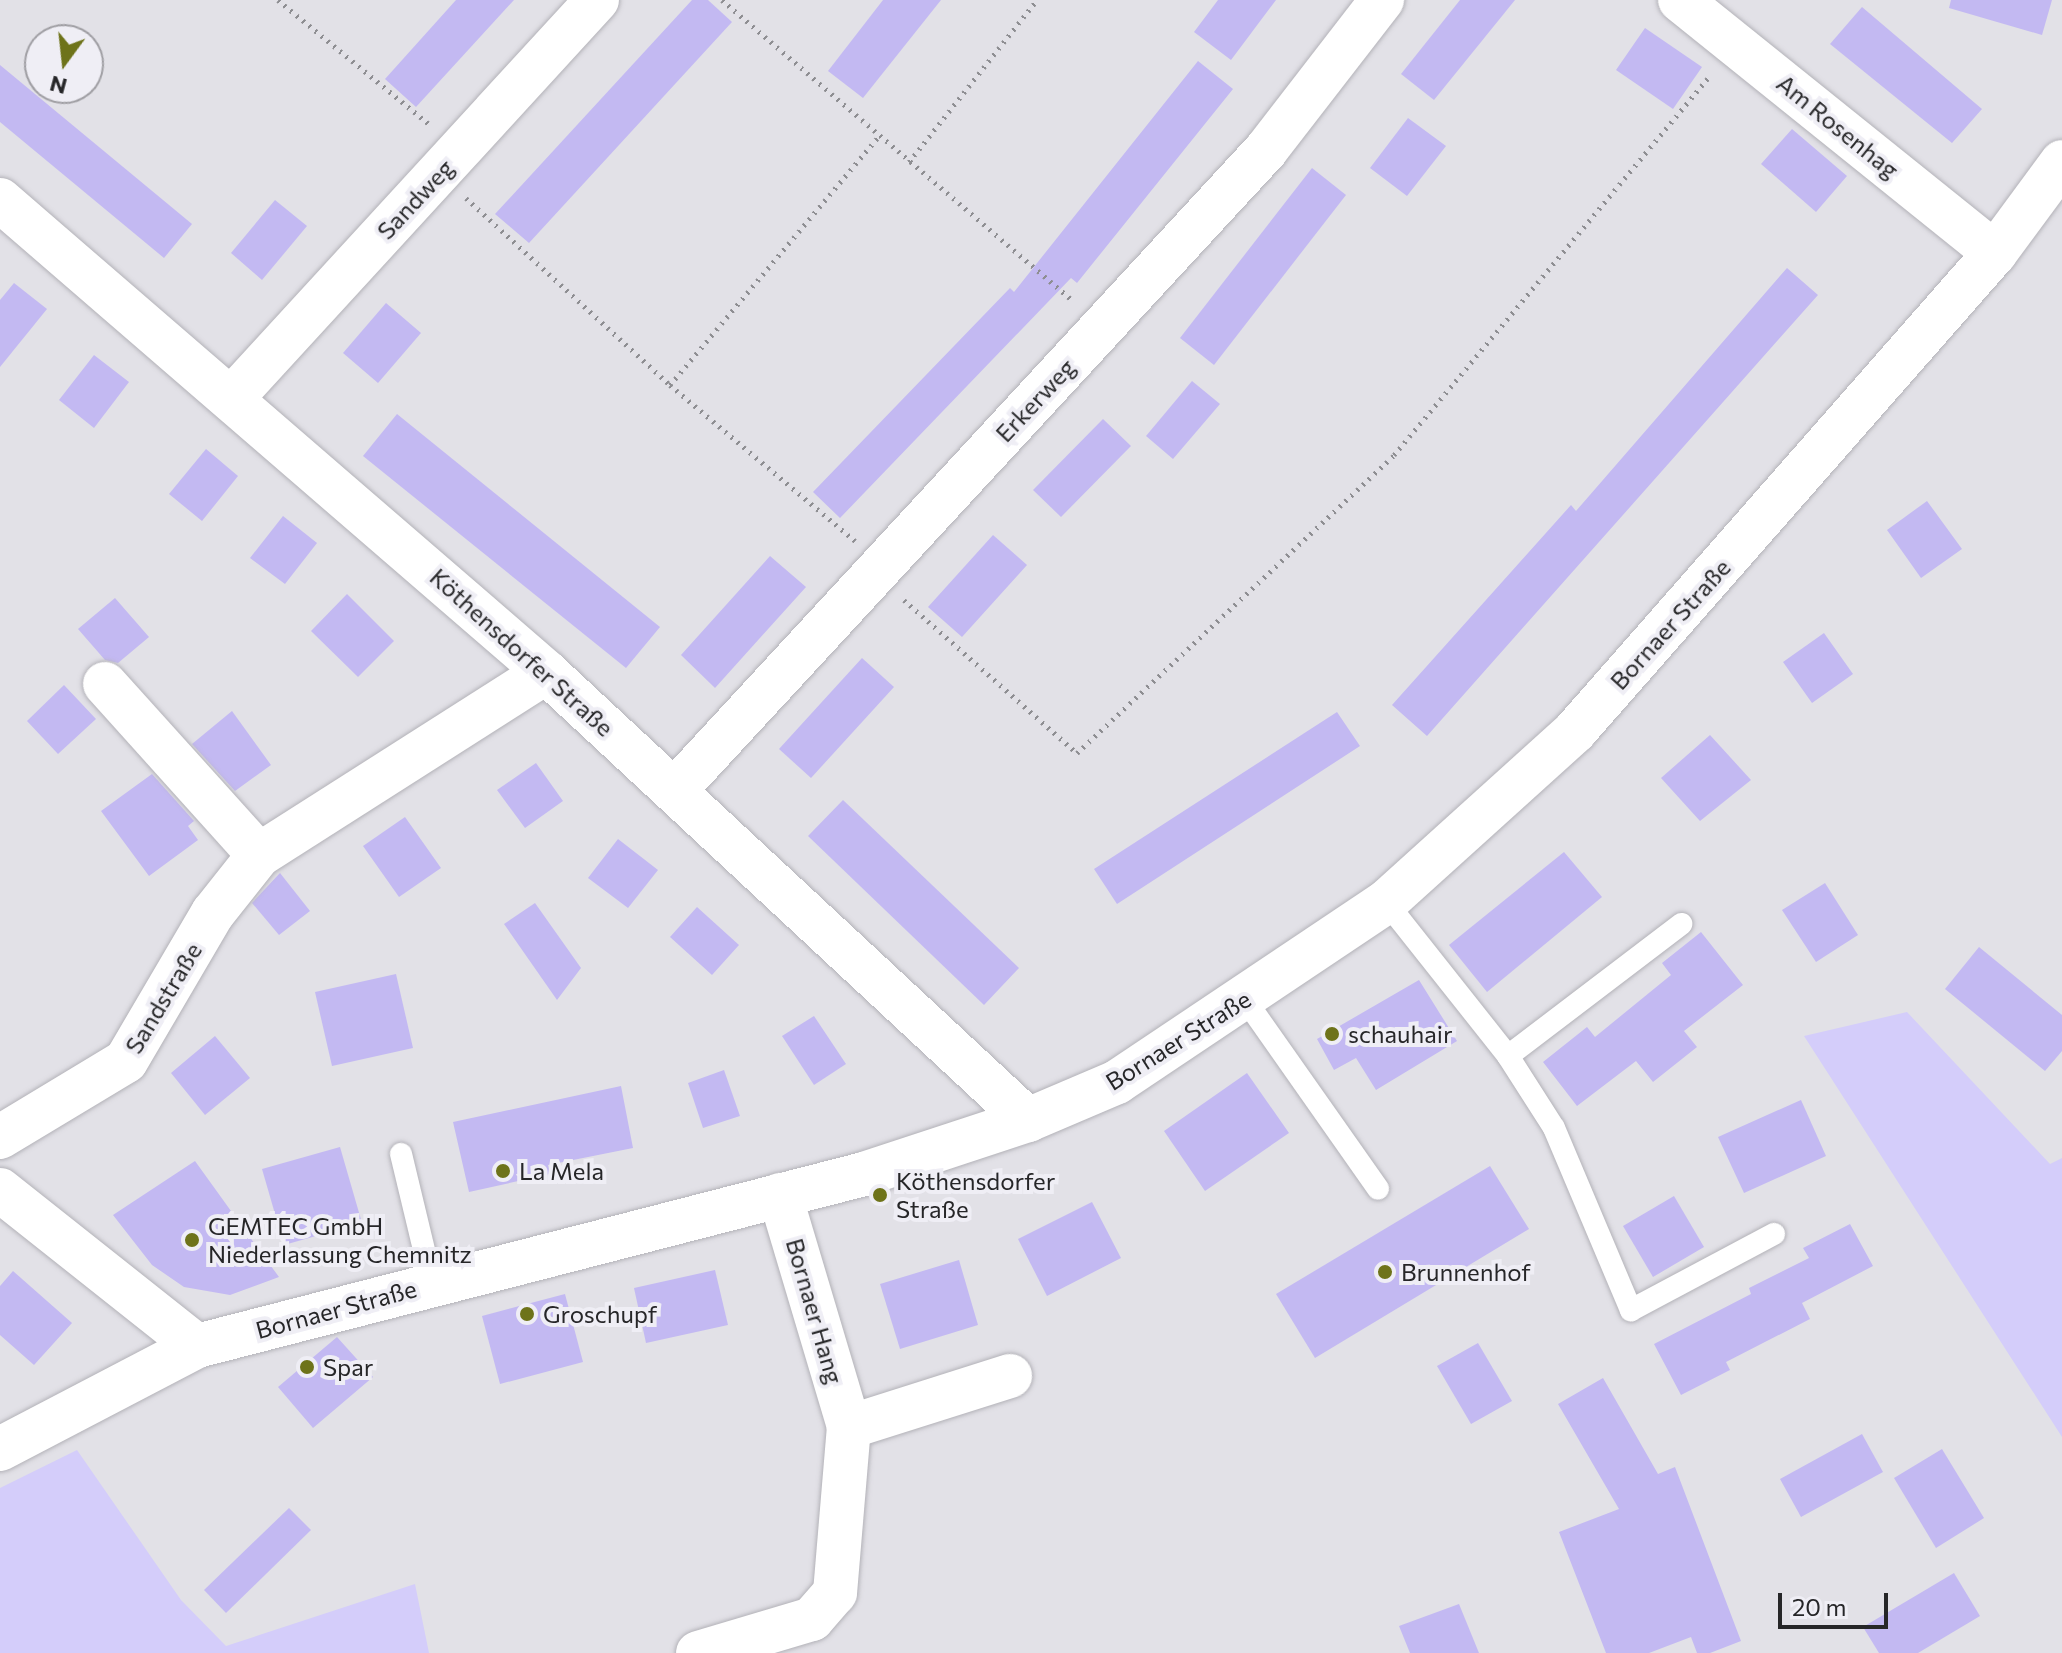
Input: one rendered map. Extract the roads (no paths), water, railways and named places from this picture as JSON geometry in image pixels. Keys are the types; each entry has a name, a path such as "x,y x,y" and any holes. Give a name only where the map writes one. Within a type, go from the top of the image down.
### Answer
{"street":[{"name":"Sandweg","path":"232,398 597,0"},
{"name":"Erkerweg","path":"676,789 1266,150 1382,0"},
{"name":"Am Rosenhag","path":"1680,0 1995,253"},
{"name":"Bornaer Straße","path":"0,1449 197,1346 780,1195 1028,1120 1117,1082 1386,902 1575,731 1995,253 2062,162"},
{"name":"Köthensdorfer Straße","path":"0,200 546,672 676,789 1028,1120"},
{"name":"Sandstraße","path":"0,1137 126,1061 213,913 259,855 546,672"},
{"path":"105,684 259,855"},
{"path":"0,1190 197,1346"},
{"name":"Bornaer Hang","path":"698,1653 812,1619 835,1593 849,1427 780,1195"},
{"path":"849,1427 1010,1376"}],"lane":[{"path":"1386,902 1508,1056 1554,1128 1631,1310 1774,1234"},
{"path":"1508,1056 1681,924"},
{"path":"1244,998 1378,1189"},
{"path":"401,1154 432,1283"}],"place":[{"name":"schauhair","path":"1332,1034"},
{"name":"La Mela","path":"503,1171"},
{"name":"Köthensdorfer Straße","path":"880,1195"},
{"name":"GEMTEC GmbH Niederlassung Chemnitz","path":"192,1240"},
{"name":"Brunnenhof","path":"1385,1272"},
{"name":"Groschupf","path":"527,1314"},
{"name":"Spar","path":"307,1367"}]}
